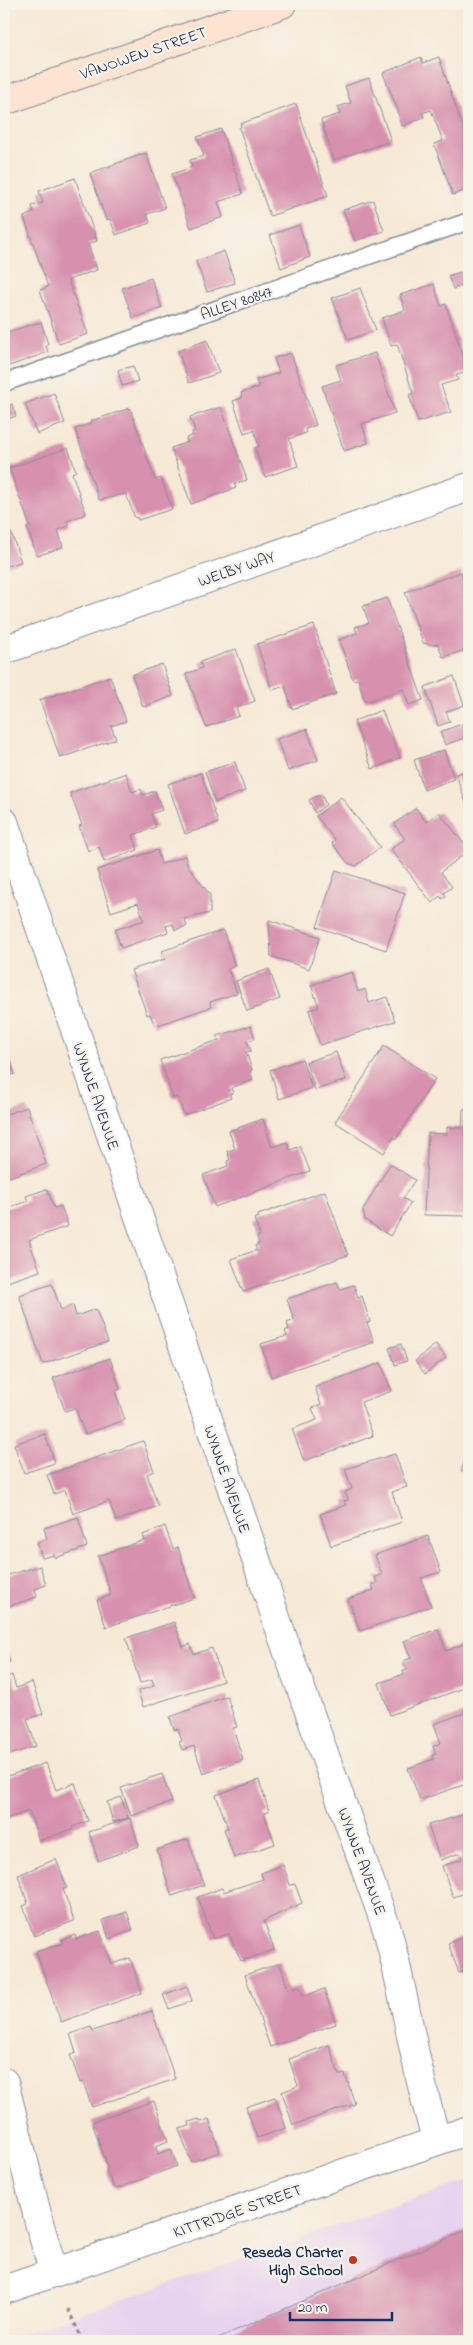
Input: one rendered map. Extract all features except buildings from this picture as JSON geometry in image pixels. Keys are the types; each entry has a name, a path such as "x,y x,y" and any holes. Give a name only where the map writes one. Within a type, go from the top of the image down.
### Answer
{"main road":[{"name":"VANOWEN STREET","path":"4,101 282,4"}],"street":[{"name":"WELBY WAY","path":"4,650 469,487"},
{"name":"WYNNE AVENUE","path":"4,822 273,1610 387,1929 397,1965 423,2095 437,2141"},
{"path":"4,2082 40,2226 54,2273"},
{"name":"KITTRIDGE STREET","path":"4,2290 469,2130"}],"lane":[{"name":"ALLEY 80847","path":"4,383 469,222"}],"path":[{"path":"68,2309 83,2341"}],"shaded area":[{"name":"Reseda Charter High School","path":"469,2180 469,2341 4,2341 4,2340"}],"place":[{"name":"Reseda Charter High School","path":"353,2260"}]}
